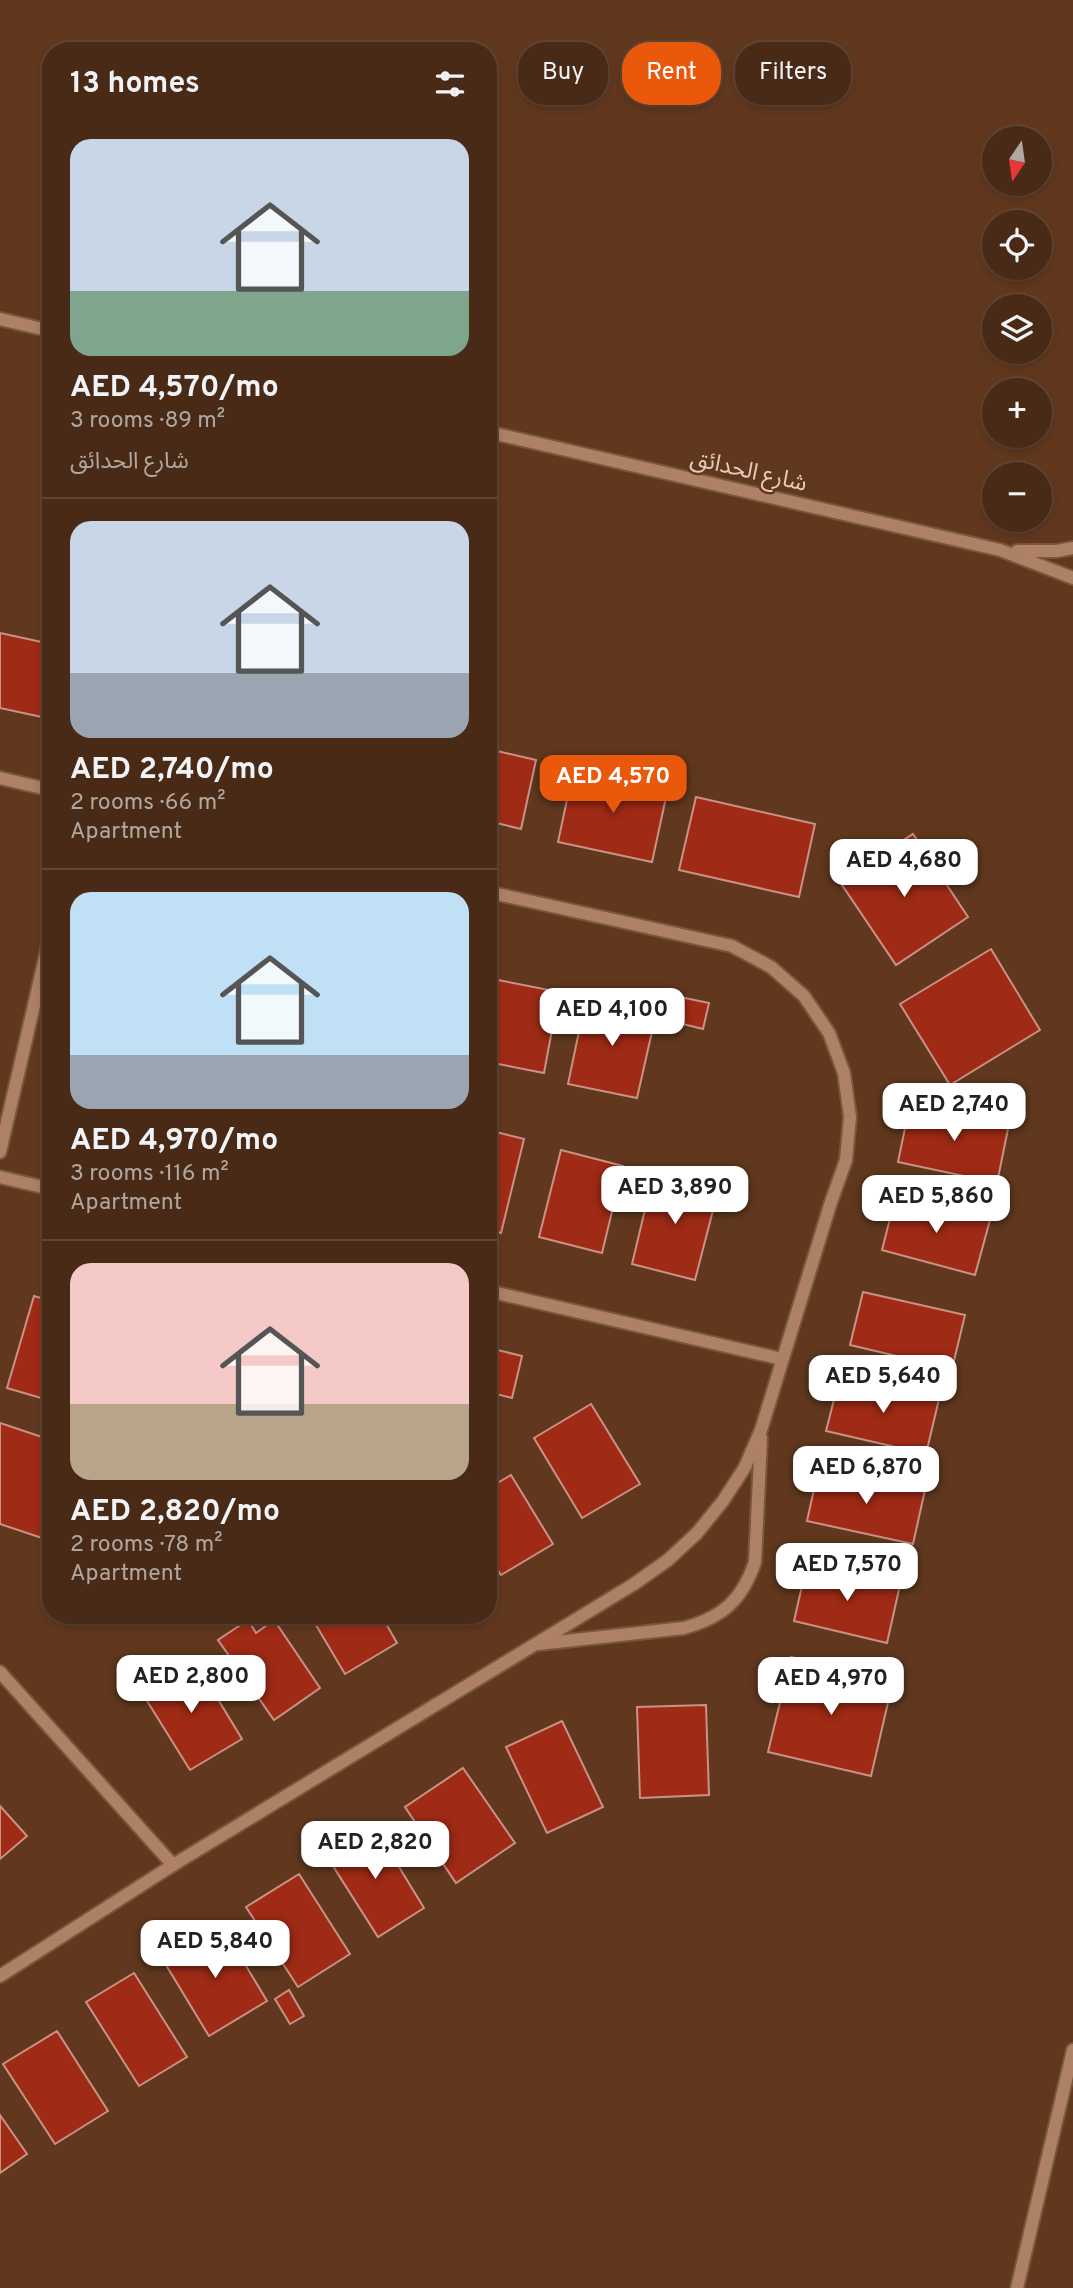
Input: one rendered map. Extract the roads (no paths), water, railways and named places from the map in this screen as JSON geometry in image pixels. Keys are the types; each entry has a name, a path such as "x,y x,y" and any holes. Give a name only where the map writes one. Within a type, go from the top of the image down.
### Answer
{"street":[{"path":"0,320 42,329"},
{"name":"شارع الحدائق","path":"497,434 1000,550"},
{"path":"1000,550 1028,552 1073,548"},
{"path":"1000,550 1073,578"},
{"path":"0,778 42,788"},
{"path":"0,1976 173,1865 634,1584 668,1560 697,1533 723,1501 745,1467 761,1430 846,1160 850,1117 844,1073 829,1033 804,996 771,967 732,946 497,893"},
{"path":"0,1152 42,971"},
{"path":"0,1177 42,1187"},
{"path":"497,1293 782,1359"},
{"path":"535,1644 684,1628 723,1612 738,1597 749,1580 755,1562 761,1430"},
{"path":"0,1672 173,1865"},
{"path":"1017,2288 1073,2050"}]}
